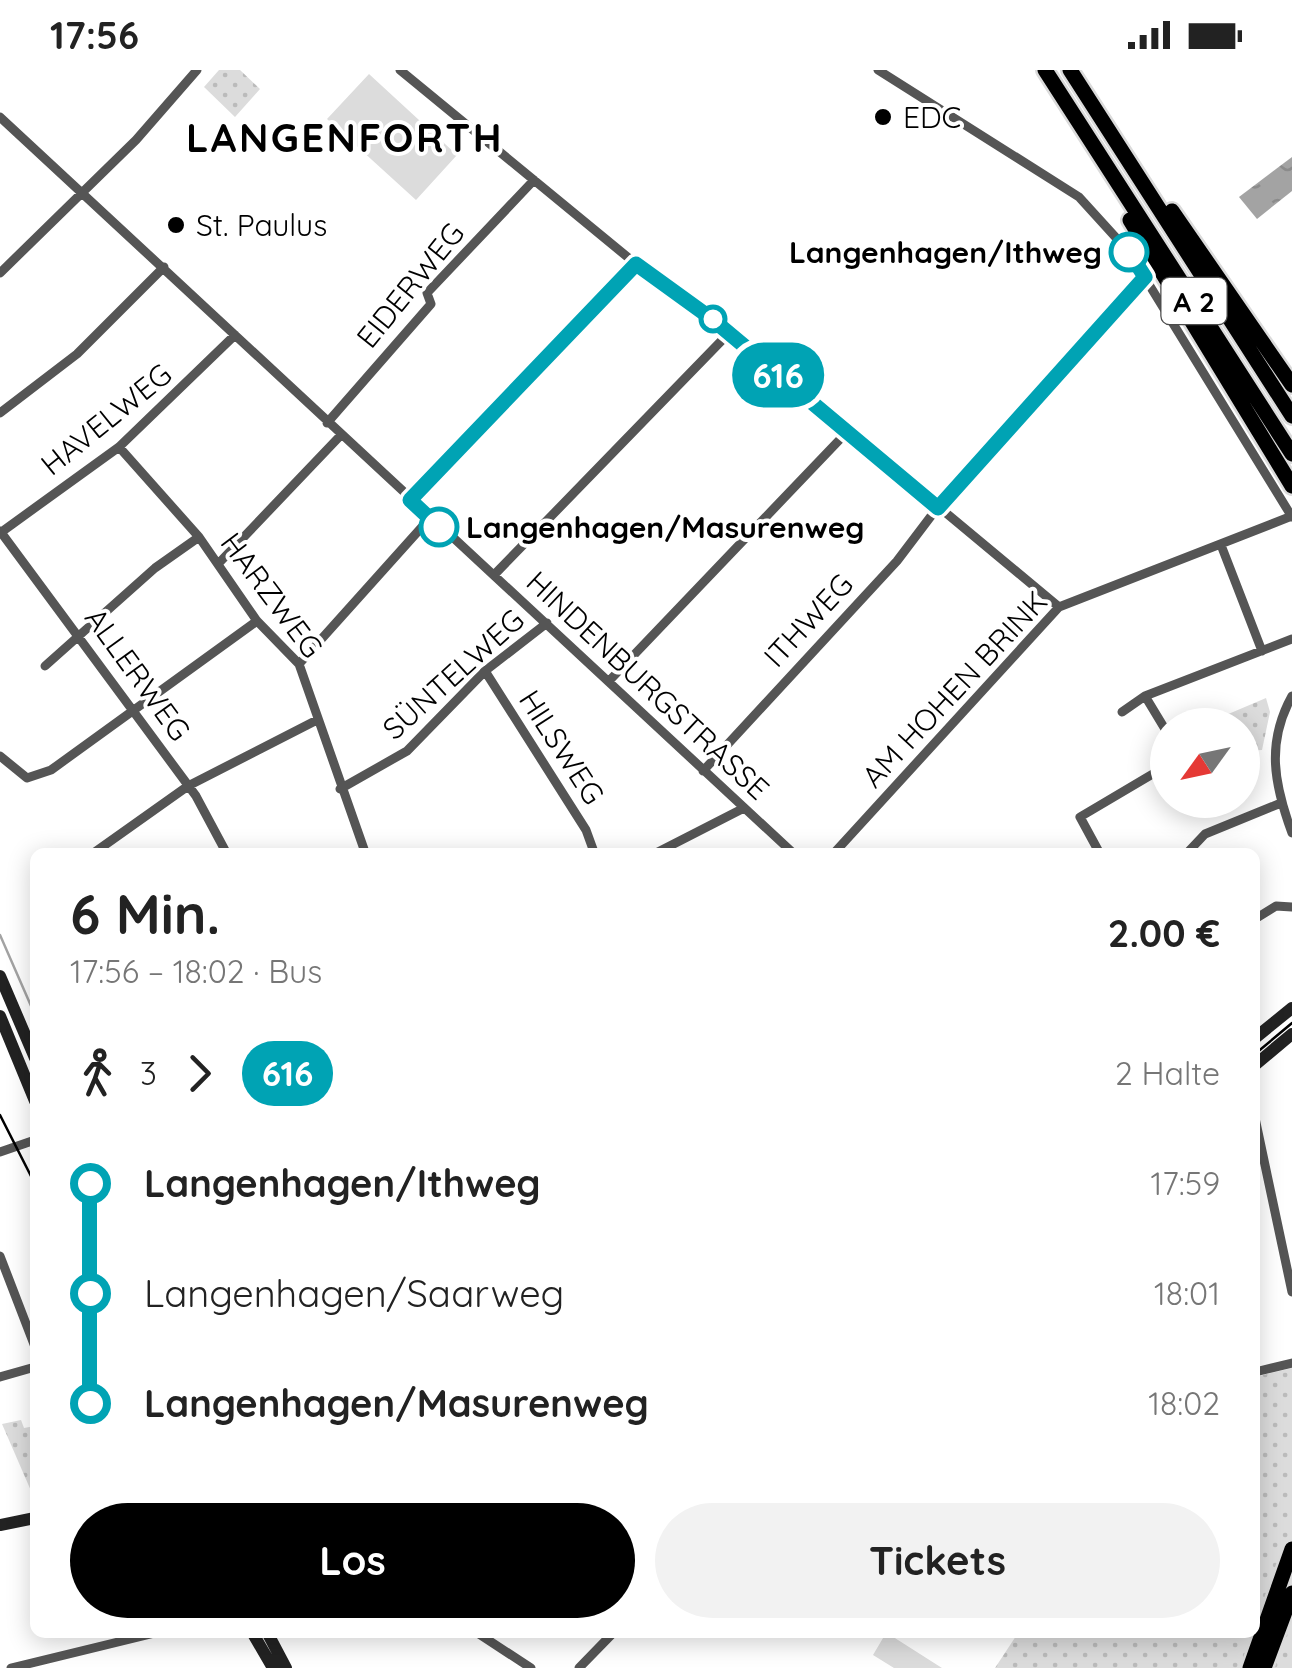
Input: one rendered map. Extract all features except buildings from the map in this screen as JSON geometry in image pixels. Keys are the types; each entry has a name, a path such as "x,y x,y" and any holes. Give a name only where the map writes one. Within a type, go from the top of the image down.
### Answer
{"highway":[{"name":"A 2","path":"1045,70 1292,454"},
{"name":"A 2","path":"1070,70 1292,416"},
{"path":"1113,138 1147,176 1292,385"},
{"path":"1096,149 1124,211 1292,486"},
{"path":"1250,1668 1292,1549"},
{"path":"1264,1668 1292,1593"}],"main road":[{"path":"0,976 30,1046"},
{"path":"1260,1034 1292,1008"},
{"path":"0,1016 30,1089"},
{"path":"1260,1061 1292,1034"},
{"path":"0,1526 30,1519"},
{"path":"256,1638 273,1668"},
{"path":"270,1638 286,1668"}],"street":[{"path":"0,273 84,192 197,70"},
{"path":"400,70 636,264 729,333 1060,607"},
{"path":"878,70 1078,196 1106,222 1145,277 1292,516"},
{"path":"1,121 84,192"},
{"name":"EIDERWEG","path":"327,423 431,304 427,293 534,180"},
{"name":"HINDENBURGSTRASSE","path":"84,192 327,423 610,681 783,848"},
{"path":"410,500 636,264"},
{"path":"0,413 77,354 164,266"},
{"name":"ITHWEG","path":"704,771 897,561 938,508 1145,277"},
{"path":"494,575 729,333"},
{"name":"HAVELWEG","path":"0,532 118,448 236,334"},
{"path":"610,681 846,433"},
{"path":"218,564 340,435"},
{"name":"HARZWEG","path":"118,448 199,537 256,621 300,664 363,848"},
{"name":"AM HOHEN BRINK","path":"840,848 1060,607 1292,516"},
{"path":"300,664 430,518"},
{"name":"ALLERWEG","path":"0,532 134,709 188,786 224,848"},
{"path":"46,666 155,568 199,537"},
{"path":"1221,545 1262,651"},
{"path":"0,756 16,773 39,776 256,621"},
{"name":"SÜNTELWEG","path":"340,789 408,751 486,671 547,623"},
{"path":"1122,712 1145,696 1292,639"},
{"name":"HILSWEG","path":"486,671 586,830 593,848"},
{"path":"1145,696 1152,708"},
{"path":"1292,696 1274,748 1281,804 1292,833"},
{"path":"101,848 188,786 317,720"},
{"path":"1096,848 1080,822 1082,814 1150,774"},
{"path":"1192,848 1204,834 1281,804"},
{"path":"666,848 744,808"},
{"path":"1260,917 1276,906 1292,907"},
{"path":"0,1152 30,1142"},
{"path":"1260,1142 1292,1292"},
{"path":"0,1256 30,1334"},
{"path":"1260,1371 1292,1363"},
{"path":"0,1377 30,1368"},
{"path":"11,1668 135,1638"},
{"path":"485,1638 530,1668"},
{"path":"599,1638 600,1646"},
{"path":"579,1668 608,1638"}],"shaded area":[{"path":"219,70 240,70 260,89 235,117 204,87"},
{"path":"369,74 457,155 416,200 327,119"},
{"path":"1266,698 1270,712 1262,750 1260,708 1242,708"},
{"path":"1292,1368 1292,1668 995,1668 1015,1638 1260,1638 1260,1376"},
{"path":"21,1420 24,1428 30,1427 30,1488 2,1424"},
{"path":"883,1638 894,1638 942,1668 894,1668 873,1655"}],"water":[{"path":"1292,157 1292,191 1257,219 1239,197"}],"waterway":[{"path":"0,935 30,1004"}],"tram line":[{"path":"1260,1050 1292,1023"},
{"path":"0,1115 30,1174"}],"bus line":[{"name":"616","path":"439,527 410,500 636,264 712,319 938,508 1145,277 1129,252"}],"place":[{"name":"EDC","path":"883,117"},
{"name":"St. Paulus","path":"176,225"},
{"name":"Langenhagen/Ithweg","path":"1129,252"},
{"name":"Langenhagen/Masurenweg","path":"439,527"}],"district":[{"name":"LANGENFORTH","path":"345,137"}]}
